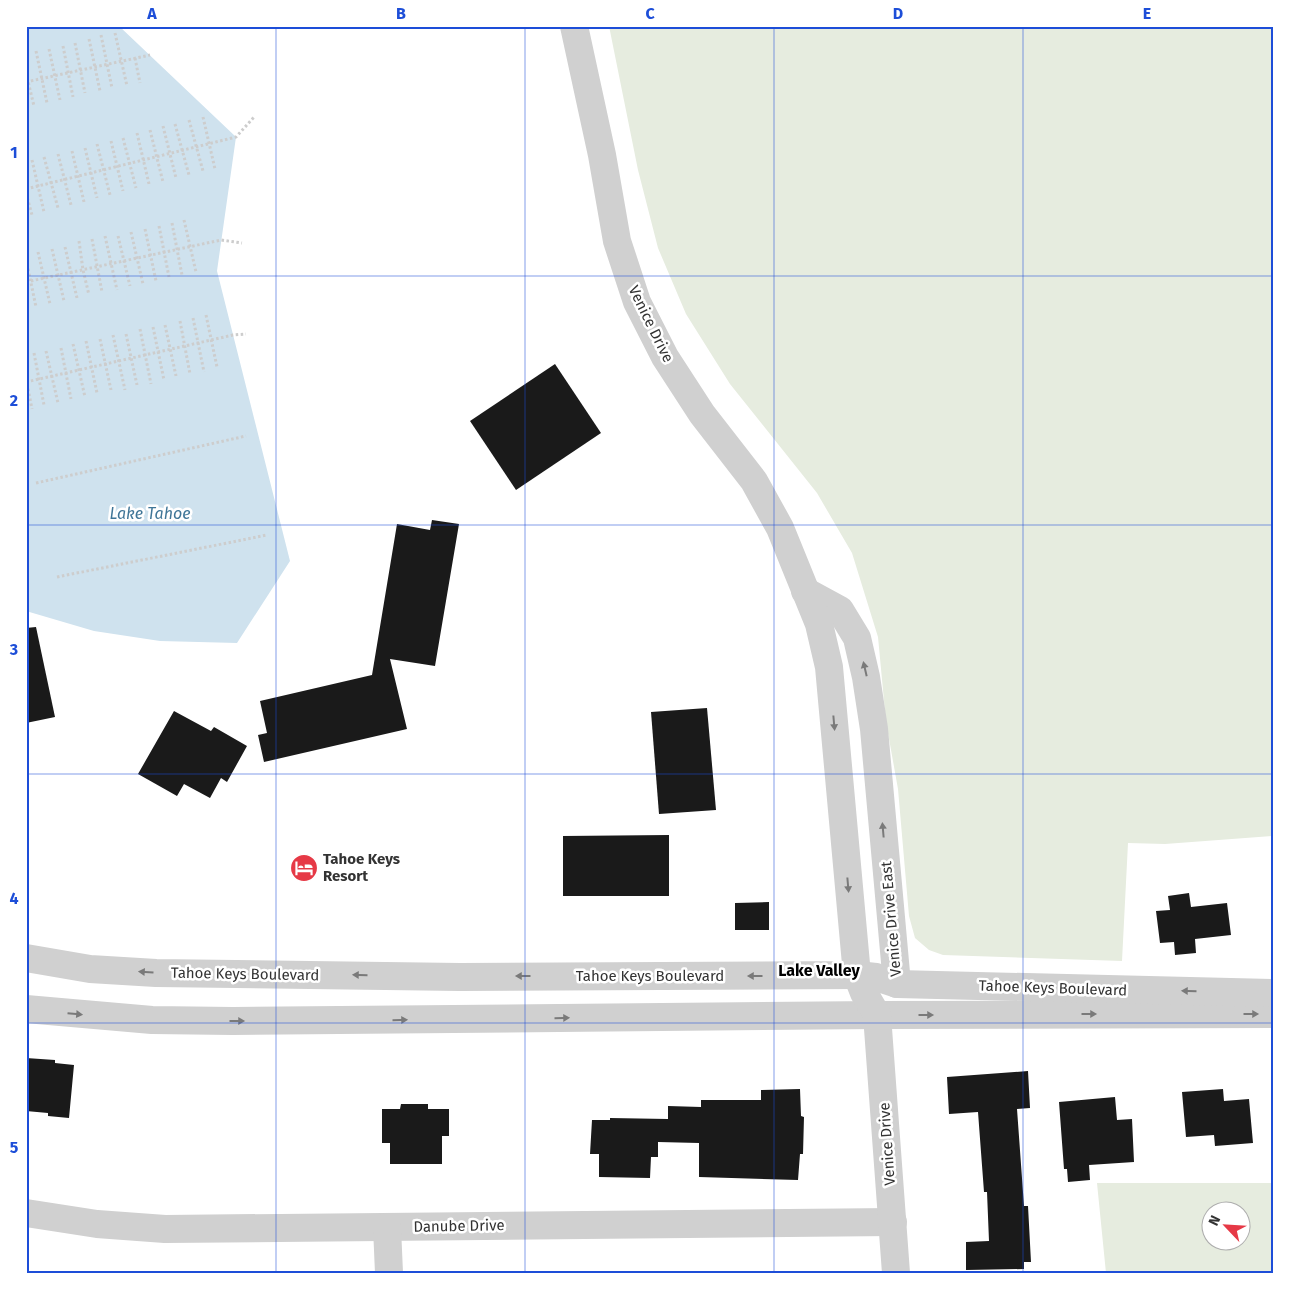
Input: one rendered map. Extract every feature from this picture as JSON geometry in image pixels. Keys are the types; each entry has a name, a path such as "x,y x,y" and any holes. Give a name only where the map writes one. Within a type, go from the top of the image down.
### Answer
{"street":[{"name":"Venice Drive","path":"574,26 602,155 617,241 637,302 665,357 702,414 754,481 780,528 805,590"},
{"path":"805,590 819,624 828,667 857,975 864,993 877,1015"},
{"name":"Venice Drive East","path":"805,590 840,610 857,638 866,677 874,729 897,984 892,996 877,1015"},
{"name":"Tahoe Keys Boulevard","path":"26,958 90,968 156,973 450,976 857,975 876,977 897,984 1273,993"},
{"name":"Tahoe Keys Boulevard","path":"26,1009 152,1020 233,1022 877,1015 1273,1014"},
{"name":"Venice Drive","path":"877,1015 896,1273"},
{"name":"Danube Drive","path":"26,1213 96,1224 165,1229 893,1222"},
{"path":"387,1227 390,1273"}],"path":[{"path":"115,33 126,86"},
{"path":"101,34 112,88"},
{"path":"89,39 100,91"},
{"path":"75,43 86,93"},
{"path":"62,46 73,97"},
{"path":"48,49 56,75 60,100"},
{"path":"36,51 47,103"},
{"path":"27,82 150,55"},
{"path":"135,58 140,82"},
{"path":"26,73 34,106"},
{"path":"26,189 236,136 255,116"},
{"path":"203,117 215,169"},
{"path":"189,120 203,171"},
{"path":"175,124 189,174"},
{"path":"163,126 176,178"},
{"path":"150,130 163,182"},
{"path":"137,133 149,184"},
{"path":"123,138 136,188"},
{"path":"111,141 124,191"},
{"path":"97,144 110,195"},
{"path":"85,148 97,198"},
{"path":"72,151 84,202"},
{"path":"58,154 71,205"},
{"path":"44,157 58,208"},
{"path":"32,160 44,212"},
{"path":"26,193 32,215"},
{"path":"184,220 196,272"},
{"path":"172,223 182,275"},
{"path":"159,226 169,277"},
{"path":"145,229 156,281"},
{"path":"131,232 143,284"},
{"path":"105,236 117,290"},
{"path":"118,236 130,286"},
{"path":"92,239 102,292"},
{"path":"26,282 221,240 242,243"},
{"path":"79,242 89,295"},
{"path":"65,247 77,298"},
{"path":"52,249 64,301"},
{"path":"38,252 50,304"},
{"path":"26,259 36,307"},
{"path":"206,316 217,367"},
{"path":"193,318 204,372"},
{"path":"180,321 190,374"},
{"path":"165,325 172,350 176,376"},
{"path":"153,327 164,380"},
{"path":"140,329 151,384"},
{"path":"126,334 137,385"},
{"path":"32,409 26,381 210,340 246,334"},
{"path":"113,335 125,390"},
{"path":"100,338 111,390"},
{"path":"86,341 97,393"},
{"path":"73,344 85,397"},
{"path":"61,348 71,399"},
{"path":"46,351 58,403"},
{"path":"34,353 44,405"},
{"path":"36,483 246,436"},
{"path":"57,577 267,535"}],"shaded area":[{"path":"609,26 1273,26 1273,836 1165,844 1128,843 1122,961 943,955 929,950 915,938 909,916 898,789 886,722 878,637 852,553 817,493 730,384 686,314 658,248 638,170"},
{"path":"1097,1183 1273,1183 1273,1273 1106,1273"}],"water":[{"name":"Lake Tahoe","path":"26,26 119,26 236,137 217,271 290,561 237,643 160,641 94,631 26,611"}],"building":[{"path":"555,364 601,433 516,490 470,421"},
{"path":"432,520 459,524 435,666 390,659 407,729 264,762 258,735 267,733 260,701 372,675 397,524 430,530"},
{"path":"36,627 55,717 26,723 26,628"},
{"path":"707,708 716,810 659,814 651,712"},
{"path":"174,711 211,731 214,727 247,746 227,782 221,778 210,798 184,784 177,796 138,774"},
{"path":"669,835 669,896 563,896 563,836"},
{"path":"1189,893 1191,907 1227,903 1231,935 1195,939 1196,953 1175,955 1174,942 1160,943 1156,911 1170,910 1168,896"},
{"path":"769,902 769,930 735,930 735,903"},
{"path":"26,1058 55,1060 55,1063 74,1065 69,1118 48,1116 48,1113 26,1111"},
{"path":"1028,1071 1030,1108 1017,1109 1024,1206 1028,1206 1031,1262 1024,1262 1024,1269 966,1270 966,1242 989,1241 987,1192 984,1192 978,1112 949,1114 947,1077"},
{"path":"800,1089 801,1116 804,1117 803,1154 800,1154 798,1180 699,1177 699,1143 658,1142 658,1157 651,1157 650,1178 599,1177 599,1154 590,1154 592,1120 610,1120 610,1118 668,1119 668,1106 701,1107 701,1100 761,1100 761,1090"},
{"path":"1223,1089 1224,1101 1249,1099 1253,1143 1215,1146 1214,1135 1186,1137 1182,1092"},
{"path":"1115,1097 1117,1120 1132,1119 1134,1162 1089,1165 1090,1180 1068,1182 1067,1169 1064,1169 1059,1102"},
{"path":"401,1104 428,1104 428,1109 449,1109 449,1136 442,1136 442,1164 390,1164 390,1143 382,1143 382,1109 400,1109"}],"place":[{"name":"Tahoe Keys Resort","path":"304,868"}],"district":[{"name":"Lake Valley","path":"819,970"}]}
